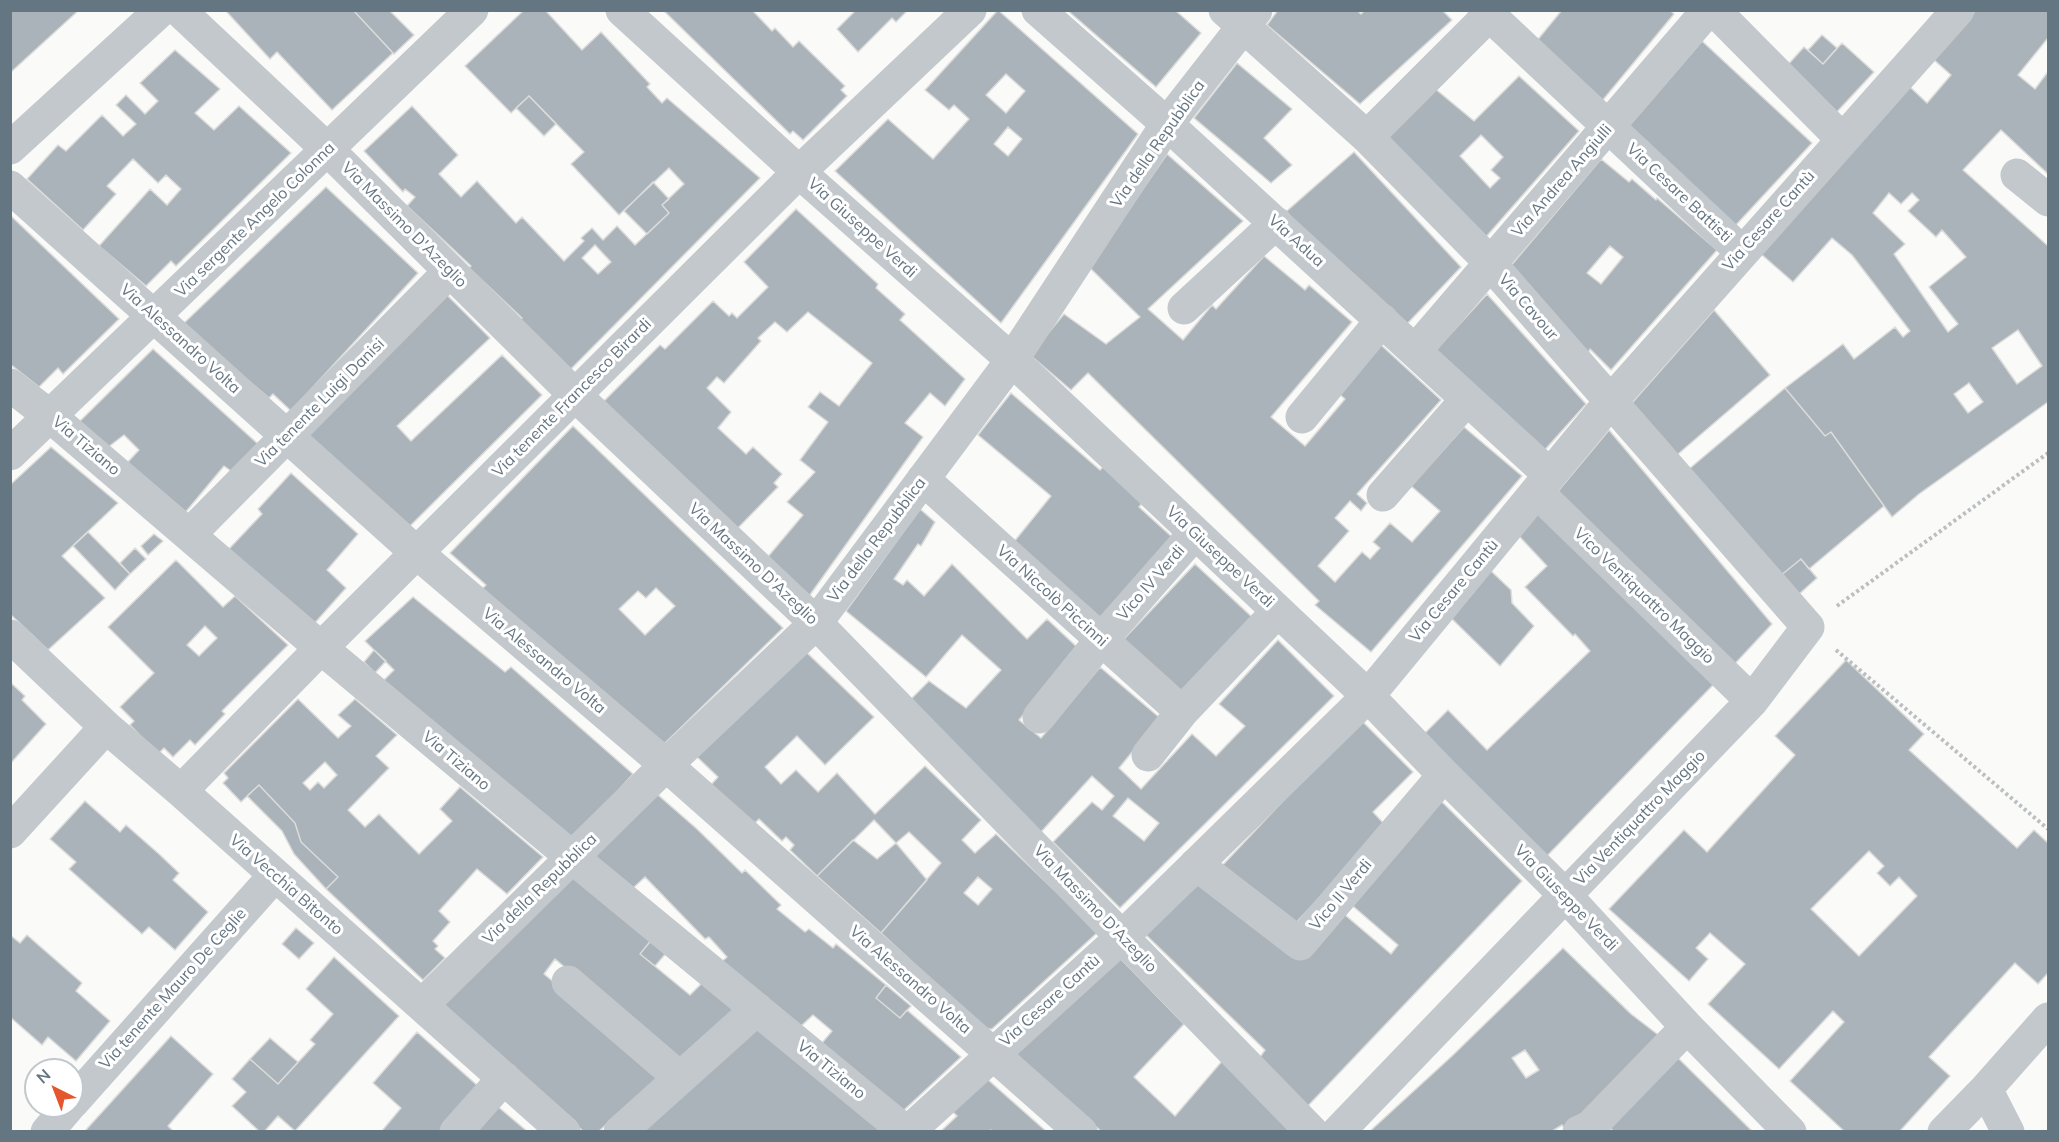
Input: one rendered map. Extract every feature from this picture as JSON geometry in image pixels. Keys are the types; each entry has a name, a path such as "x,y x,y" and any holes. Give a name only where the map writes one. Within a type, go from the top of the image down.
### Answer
{"street":[{"path":"10,148 160,10"},
{"name":"Via Massimo D'Azeglio","path":"179,10 327,150 576,396 816,623 1312,1131"},
{"name":"Via sergente Angelo Colonna","path":"10,454 472,10"},
{"name":"Via Giuseppe Verdi","path":"622,10 799,172 1012,360 1368,696 1566,896 1775,1126"},
{"name":"Via tenente Francesco Birardi","path":"181,791 321,648 799,172 970,10"},
{"name":"Via Adua","path":"1038,10 1167,124 1467,399 1544,483"},
{"name":"Via Andrea Angiulli","path":"1415,351 1708,10"},
{"path":"1714,10 1842,139"},
{"path":"1367,137 1489,12"},
{"name":"Via Cesare Battisti","path":"1489,12 1742,252"},
{"name":"Via della Repubblica","path":"422,1005 666,765 816,623 1012,360 1241,16"},
{"name":"Via Cavour","path":"1241,16 1367,137 1490,264 1808,627"},
{"name":"Via Cesare Cantù","path":"907,1131 1122,937 1368,696 1611,401 1842,139 1941,17"},
{"path":"2017,175 2049,200"},
{"name":"Via Alessandro Volta","path":"10,187 417,552 666,765 1081,1131"},
{"path":"1184,308 1276,223"},
{"name":"Via tenente Luigi Danisi","path":"189,535 450,271"},
{"path":"1302,417 1382,320"},
{"name":"Via Tiziano","path":"10,385 51,417 321,648 573,858 907,1131"},
{"path":"1383,495 1467,399"},
{"name":"Via Niccolò Piccinni","path":"923,479 1182,712"},
{"name":"Vico Ventiquattro Maggio","path":"1544,483 1752,701"},
{"name":"Vico IV Verdi","path":"1039,717 1101,640 1195,533"},
{"path":"1148,755 1182,712 1278,611"},
{"name":"Via Ventiquattro Maggio","path":"1338,1131 1752,701 1808,627"},
{"name":"Via Vecchia Bitonto","path":"10,636 106,727 564,1131"},
{"path":"10,832 106,727"},
{"name":"Vico II Verdi","path":"1196,864 1300,944 1444,775"},
{"name":"Via tenente Mauro De Ceglie","path":"84,1089 275,875"},
{"path":"568,982 680,1078"},
{"path":"620,1131 757,1009"},
{"path":"1944,1131 1986,1089 2049,1019"},
{"path":"1579,1131 1590,1127 1687,1027"},
{"path":"456,1131 504,1078"},
{"path":"1986,1089 2008,1131"},
{"name":"Via tenente Mauro De Ceglie","path":"47,1131 59,1118"}],"path":[{"path":"2049,453 1808,627 2049,829"}],"building":[{"path":"10,10 79,10 10,73"},
{"path":"225,10 353,10 393,53 332,110 277,52 270,59"},
{"path":"353,10 389,10 414,35 394,54"},
{"path":"524,10 545,10 582,50 601,32 650,84 647,87 662,103 667,98 760,178 570,370 519,322 522,318 469,268 471,266 407,206 415,197 405,189 403,192 364,151 412,106 458,155 439,174 461,197 477,181 516,223 522,217 564,261 584,241 581,238 592,228 603,240 617,226 635,245 669,213 662,205 684,184 669,168 619,215 571,164 584,152 529,96 511,113 465,66","holes":["595,245 611,262 598,274 582,258"]},
{"path":"663,10 752,10 772,31 775,28 793,47 799,41 845,86 841,90 847,96 803,140 793,131 790,134"},
{"path":"856,10 908,10 896,22 892,18 858,52 837,29"},
{"path":"998,10 1138,134 1001,323 835,171 888,119 933,159 969,119 954,105 949,110 925,90","holes":["1006,74 1025,91 1006,113 986,95","1008,127 1022,139 1008,156 994,144"]},
{"path":"1067,10 1175,10 1201,33 1156,87"},
{"path":"1278,10 1357,10 1361,14 1365,10 1442,10 1452,20 1360,104 1267,25"},
{"path":"1562,10 1670,10 1674,14 1602,101 1535,43"},
{"path":"1976,10 2048,10 2048,38 2018,75 2035,89 2047,73 2048,75 2048,174 2001,130 1963,170 2048,246 2048,402 1919,494 1892,517 1831,432 1825,436 1785,388 1843,344 1854,359 1895,327 1903,337 1910,331 1852,255 1832,238 1793,282 1761,254 1909,86 1927,103 1951,75 1933,59","holes":["1889,193 1901,204 1912,193 1919,200 1908,211 1936,237 1942,230 1966,257 1929,287 1958,324 1948,332 1894,254 1905,244 1873,213","2018,330 2042,366 2017,384 1992,348","1969,383 1983,402 1968,413 1954,394"]},
{"path":"1822,35 1837,48 1823,64 1808,50"},
{"path":"1702,41 1812,143 1735,226 1629,126"},
{"path":"1842,43 1874,72 1834,115 1784,69 1804,47 1823,64"},
{"path":"175,50 220,89 195,113 214,130 239,106 291,153 176,266 171,261 146,286 99,246 150,189 167,205 181,189 166,175 158,183 133,159 107,186 116,194 83,230 27,179 58,145 66,151 102,115 123,136 136,124 116,105 126,95 145,114 158,101 140,83"},
{"path":"1237,63 1292,109 1264,138 1292,165 1271,183 1194,118"},
{"path":"1519,76 1579,131 1485,238 1383,139 1433,87 1474,121","holes":["1481,135 1503,157 1491,170 1500,178 1490,188 1460,156"]},
{"path":"529,96 556,124 544,136 516,108"},
{"path":"1354,152 1461,267 1406,325 1280,217"},
{"path":"1167,154 1243,221 1148,309 1183,340 1212,305 1216,309 1264,256 1305,290 1309,285 1352,322 1271,417 1305,446 1345,399 1338,393 1380,344 1441,400 1357,494 1367,503 1361,511 1350,501 1335,518 1349,531 1318,566 1335,582 1362,552 1370,559 1380,548 1373,542 1390,523 1412,542 1440,511 1411,486 1464,427 1522,476 1371,652 1315,605 1319,601 1088,373 1071,390 1030,355 1064,314 1106,344 1140,317 1089,267"},
{"path":"1601,159 1629,182 1632,179 1656,200 1657,198 1717,250 1611,370 1590,349 1588,353 1509,268","holes":["1610,246 1623,257 1601,284 1587,273"]},
{"path":"653,182 669,199 662,205 669,213 647,234 624,211"},
{"path":"326,187 418,273 291,411 273,394 269,398 182,325"},
{"path":"796,209 878,284 876,288 905,314 900,320 965,379 945,406 930,393 905,423 923,437 807,599 766,559 803,515 787,502 815,472 800,460 828,422 808,407 820,392 839,406 872,363 808,312 787,332 775,322 758,338 761,341 724,383 717,377 707,388 731,412 718,428 746,454 753,447 782,474 774,483 778,487 736,530 603,402 660,345 665,349 713,301 729,316 732,313 737,318 768,287 744,262"},
{"path":"10,215 119,319 63,374 58,368 39,387 10,364"},
{"path":"444,292 490,338 397,426 411,441 502,355 542,395 410,526 305,432"},
{"path":"1487,294 1586,404 1542,453 1433,353"},
{"path":"1714,310 1770,375 1677,455 1632,403"},
{"path":"153,349 258,444 231,471 224,466 184,514 126,464 139,450 124,435 107,448 78,423"},
{"path":"1785,388 1825,436 1831,432 1884,506 1809,569 1801,559 1780,576 1689,469"},
{"path":"1011,393 1100,470 1103,467 1143,502 1139,507 1172,537 1101,618 1013,543 1051,496 978,435"},
{"path":"573,426 783,628 663,745 482,589 486,585 450,553","holes":["656,588 675,606 645,635 619,609 638,591 646,598"]},
{"path":"1609,430 1772,624 1729,670 1554,496"},
{"path":"51,447 118,503 62,556 105,598 48,650 10,614 10,485"},
{"path":"291,473 358,534 327,570 346,588 313,625 227,551 262,514 258,509"},
{"path":"920,509 935,522 921,546 918,544 894,579 903,585 907,580 924,596 952,564 1027,639 1047,619 1078,648 1019,720 1041,738 1100,667 1160,718 1119,768 1141,789 1192,734 1216,756 1245,726 1219,704 1278,640 1334,696 1120,908 1053,842 1092,802 1102,810 1114,796 1092,776 1041,832 909,701 929,681 966,708 1001,670 962,635 926,677 846,611","holes":["1128,798 1159,823 1144,841 1113,816"]},
{"path":"1541,510 1714,684 1544,859 1417,741 1448,710 1487,750 1590,651 1525,587 1547,566 1519,536"},
{"path":"88,532 130,574 115,590 73,546"},
{"path":"154,534 163,541 148,555 141,546"},
{"path":"135,548 146,559 130,574 120,563"},
{"path":"1801,559 1817,578 1797,596 1780,576"},
{"path":"176,560 223,607 235,596 288,645 222,711 225,714 195,745 190,740 173,757 164,748 158,754 130,725 134,721 120,707 154,673 108,627","holes":["205,626 217,638 199,656 187,645"]},
{"path":"1195,564 1252,617 1182,692 1122,641"},
{"path":"1490,570 1511,590 1512,603 1534,626 1500,666 1449,616"},
{"path":"413,597 505,672 511,667 633,774 572,842 382,682 394,670 365,641"},
{"path":"803,649 874,717 825,765 797,736 765,767 781,784 796,770 818,792 837,773 875,814 925,766 981,820 962,840 975,853 996,834 1098,932 992,1029 985,1029 881,933 941,863 909,832 896,843 874,820 817,876 790,850 794,845 786,837 782,841 759,819 755,823 709,787 718,777 695,755","holes":["978,877 992,889 978,905 964,893"]},
{"path":"374,650 386,661 375,673 364,662"},
{"path":"1846,660 1924,734 1909,750 2017,848 2034,830 2048,843 2048,973 2038,984 2015,963 1929,1057 1950,1076 1899,1132 1845,1132 1790,1081 1844,1022 1833,1011 1779,1069 1708,1004 1745,964 1710,933 1696,948 1708,959 1689,981 1609,909 1684,830 1707,852 1795,755 1775,736","holes":["1869,851 1884,866 1877,873 1890,886 1899,877 1917,896 1859,956 1811,909"]},
{"path":"12,684 25,696 22,700 46,724 10,764 10,686"},
{"path":"298,699 338,738 351,726 338,715 355,699 397,735 376,756 389,768 348,810 365,827 379,814 419,854 452,821 440,809 460,787 543,857 507,894 477,869 439,911 450,922 433,941 438,946 435,949 445,958 423,980 326,889 338,877 301,842 295,823 259,785 241,802 223,783 228,778 224,773","holes":["325,762 337,775 324,788 318,782 310,790 303,783"]},
{"path":"1360,719 1413,772 1373,812 1386,826 1294,925 1219,869"},
{"path":"259,785 295,823 301,842 338,877 326,889 294,854 282,831 247,796"},
{"path":"657,794 742,873 745,870 781,905 777,909 805,932 809,929 833,948 836,944 886,985 876,998 900,1018 907,1010 961,1057 903,1111 822,1043 832,1031 813,1015 800,1027 718,965 727,957 709,937 705,939 645,877 631,890 593,858"},
{"path":"1439,799 1522,881 1304,1110 1253,1067 1265,1050 1145,934 1201,882 1297,957 1338,909 1391,954 1398,945 1347,901"},
{"path":"85,801 120,832 126,825 159,854 179,873 173,880 208,912 175,950 149,927 142,934 69,869 76,862 50,839"},
{"path":"853,840 877,859 896,843 927,880 881,933 817,876"},
{"path":"575,873 653,938 640,954 690,995 703,982 738,1009 678,1062 555,959 544,974 663,1073 598,1132 584,1132 441,1007"},
{"path":"296,928 314,943 299,959 282,944"},
{"path":"10,935 20,943 27,935 82,983 76,991 110,1021 79,1058 72,1058 48,1037 42,1045 10,1017"},
{"path":"653,938 668,951 655,966 640,954"},
{"path":"1563,948 1631,1014 1661,1037 1676,1056 1752,1131 1614,1132 1606,1124 1567,1131 1562,1125 1551,1132 1369,1132 1452,1056","holes":["1525,1050 1539,1070 1526,1078 1512,1058"]},
{"path":"1118,956 1184,1024 1134,1077 1175,1116 1223,1060 1289,1128 1286,1132 1102,1132 1013,1055"},
{"path":"334,957 399,1016 295,1131 278,1116 264,1132 260,1132 232,1106 246,1092 232,1079 250,1059 278,1084 315,1044 310,1040 333,1014 306,989"},
{"path":"886,985 911,1006 900,1018 876,998"},
{"path":"758,1026 882,1127 877,1132 639,1132"},
{"path":"417,1032 478,1086 439,1132 381,1132 401,1108 373,1083"},
{"path":"171,1036 213,1074 168,1126 174,1132 84,1132"},
{"path":"270,1038 298,1062 278,1084 250,1059"},
{"path":"986,1078 1047,1132 993,1132 991,1130 989,1132 940,1132 957,1116 953,1112"},
{"path":"496,1105 528,1132 473,1132"}]}
